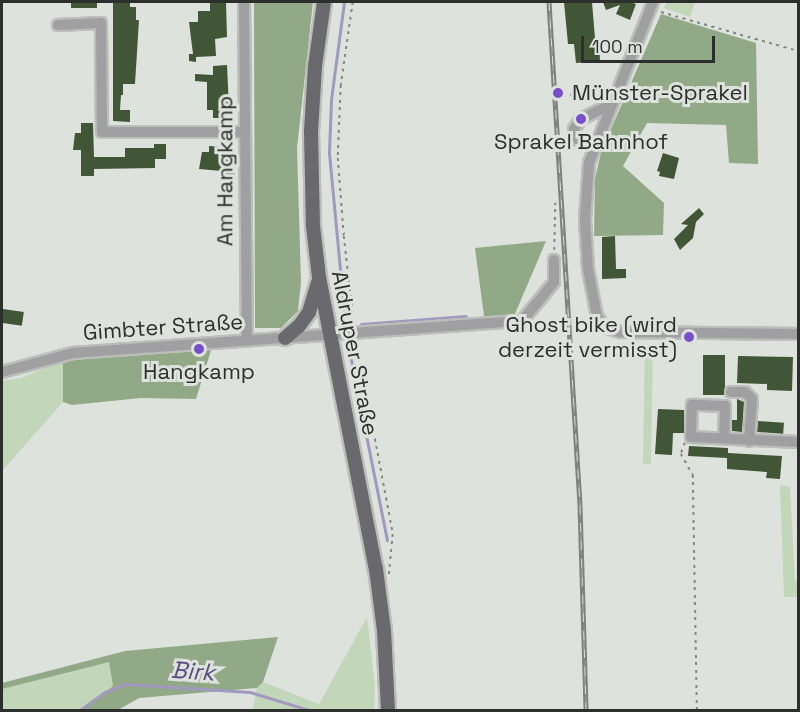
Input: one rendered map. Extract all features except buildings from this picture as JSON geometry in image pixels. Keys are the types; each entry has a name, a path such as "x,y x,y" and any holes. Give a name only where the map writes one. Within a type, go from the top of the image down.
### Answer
{"main road":[{"name":"Aldruper Straße","path":"324,2 315,66 312,132 312,196 319,277 376,569 384,631 388,711"},
{"path":"285,338 300,326 309,312 319,277"}],"street":[{"name":"Am Hangkamp","path":"244,2 247,340"},
{"path":"651,5 593,149 586,194 588,269 600,323 611,330 798,334"},
{"path":"58,26 101,23 102,132 244,132"},
{"path":"593,149 577,139 574,129 581,119 612,100"},
{"name":"Gimbter Straße","path":"2,372 72,353 522,321 554,282 554,260"},
{"path":"731,392 745,392 752,399 749,441"},
{"path":"724,438 725,406 692,405 691,437 798,442"}],"path":[{"path":"353,2 341,85 338,158 355,333 393,534 389,576"},
{"path":"651,5 798,51"},
{"path":"570,95 612,100"},
{"path":"554,260 555,203"},
{"path":"691,437 682,445 681,454 693,475 697,711"}],"green space":[{"path":"254,2 313,2 297,148 301,282 298,311 281,328 255,328"},
{"path":"667,2 695,2 690,17 664,8"},
{"path":"661,14 756,43 758,164 729,163 726,125 647,123 623,166 664,203 663,235 594,236 595,179 601,152"},
{"path":"546,241 512,321 484,316 475,248"},
{"path":"645,345 653,345 651,464 643,464"},
{"path":"212,347 196,399 141,398 72,405 63,402 63,361"},
{"path":"63,361 63,402 2,471 2,381 21,378"},
{"path":"780,485 790,487 795,581 798,582 798,597 784,597"},
{"path":"367,617 375,687 374,710 252,710 257,688 263,682 319,704"},
{"path":"278,637 263,682 257,688 139,698 118,710 83,710 113,686 109,662 2,689 2,683 125,651"},
{"path":"109,661 113,686 83,710 2,710 2,689"}],"waterway":[{"path":"344,2 331,100 329,153 344,313"},
{"path":"361,324 466,316"},
{"path":"348,345 387,540"},
{"name":"Birk","path":"80,710 105,692 125,684 250,692 309,710"}],"railway":[{"path":"549,2 580,505 586,710"}],"place":[{"name":"Münster-Sprakel","path":"558,93"},
{"name":"Sprakel Bahnhof","path":"581,119"},
{"name":"Ghost bike (wird derzeit vermisst)","path":"689,337"},
{"name":"Hangkamp","path":"199,349"}]}
